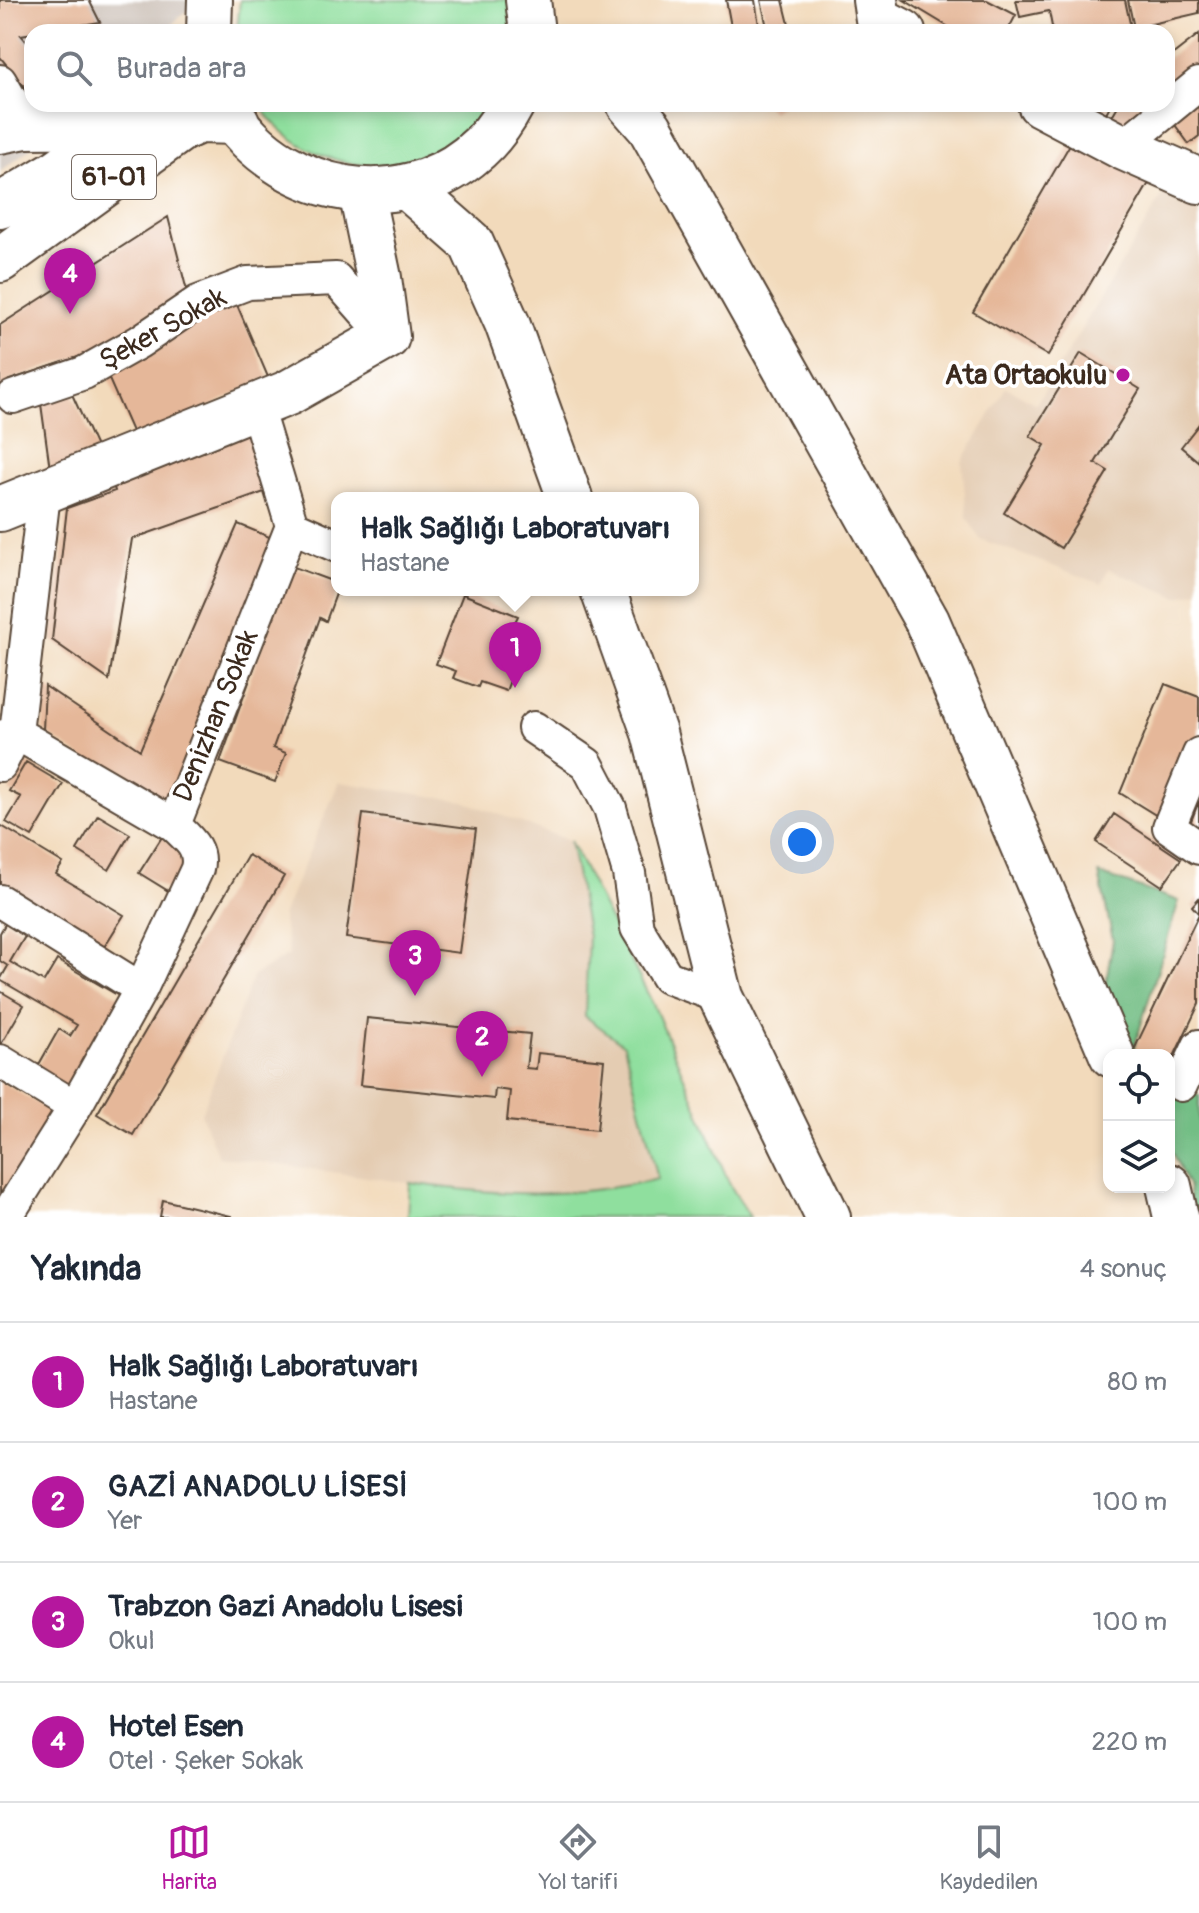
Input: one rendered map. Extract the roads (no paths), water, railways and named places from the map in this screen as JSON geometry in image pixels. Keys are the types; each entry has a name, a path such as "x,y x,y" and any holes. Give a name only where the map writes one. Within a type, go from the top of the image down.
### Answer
{"main road":[{"path":"875,0 878,19 888,24"},
{"name":"61-01","path":"0,260 181,129 199,121 232,113 263,153 309,181 361,192 407,187 463,163 501,126 508,112"},
{"path":"636,112 650,128 927,621 1109,1049"},
{"path":"1055,112 1122,147 1199,181"},
{"path":"13,128 136,115"},
{"name":"61-01","path":"0,206 58,171 136,115"},
{"path":"407,187 471,243 507,323 568,492"},
{"path":"0,509 44,494 288,393 387,337 379,278 361,192"},
{"path":"605,596 654,733 721,997 828,1217"}],"street":[{"path":"0,81 13,128"},
{"path":"1175,104 1199,84"},
{"path":"1122,147 1165,112"},
{"name":"Şeker Sokak","path":"13,397 84,373 139,342 198,302 248,283 336,279 387,337"},
{"path":"256,407 292,526 331,543"},
{"path":"0,765 8,735 44,494"},
{"name":"Denizhan Sokak","path":"6,1217 75,1107 141,989 200,858 195,845 174,825 292,526"},
{"path":"534,728 587,764 593,775 610,808 629,873 637,928 667,977 721,997"},
{"path":"8,735 174,825"},
{"path":"1199,754 1169,827 1199,848"},
{"path":"0,901 141,989"},
{"path":"1181,1085 1199,1046"},
{"path":"0,1061 75,1107"}],"place":[{"name":"Hotel Esen","path":"70,314"},
{"name":"Ata Ortaokulu","path":"1123,375"},
{"name":"Halk Sağlığı Laboratuvarı","path":"515,688"},
{"name":"Trabzon Gazi Anadolu Lisesi","path":"415,996"},
{"name":"GAZİ ANADOLU LİSESİ","path":"482,1077"}]}
